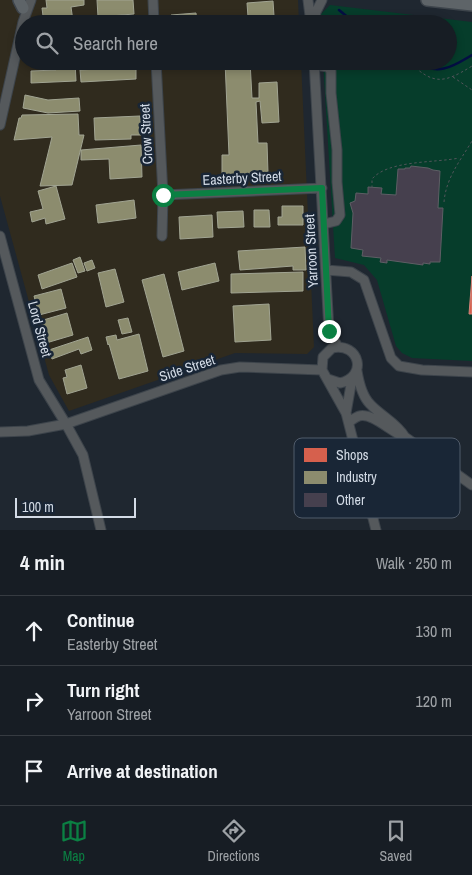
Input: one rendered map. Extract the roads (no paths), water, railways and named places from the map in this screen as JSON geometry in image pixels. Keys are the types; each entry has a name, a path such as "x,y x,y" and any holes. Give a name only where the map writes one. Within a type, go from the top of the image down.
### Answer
{"main road":[{"path":"427,0 472,5"}],"street":[{"path":"153,0 154,15"},
{"path":"308,0 311,15"},
{"path":"313,15 314,0"},
{"path":"315,15 322,0"},
{"path":"24,15 25,2"},
{"path":"0,125 15,58"},
{"name":"Crow Street","path":"156,70 163,195 162,236"},
{"name":"Yarroon Street","path":"314,70 329,331 338,347"},
{"path":"324,224 336,221 340,215 337,150 329,70"},
{"name":"Easterby Street","path":"163,195 322,188"},
{"name":"Lord Street","path":"0,236 39,380 66,424 82,455 101,530"},
{"path":"326,270 351,272 364,280 391,358 399,366 422,370 472,372"},
{"path":"348,417 354,375 358,364 356,357 346,348 332,348 323,357 322,370 348,417 353,438"},
{"name":"Side Street","path":"0,432 28,431 66,424 221,370 240,367 322,370"},
{"path":"328,379 340,384 354,375"},
{"path":"354,375 368,403 401,430 405,437"},
{"path":"348,417 370,416 397,434 405,437"},
{"path":"460,476 472,485"}],"waterway":[{"path":"339,10 345,15"},
{"path":"457,63 472,55"}]}
